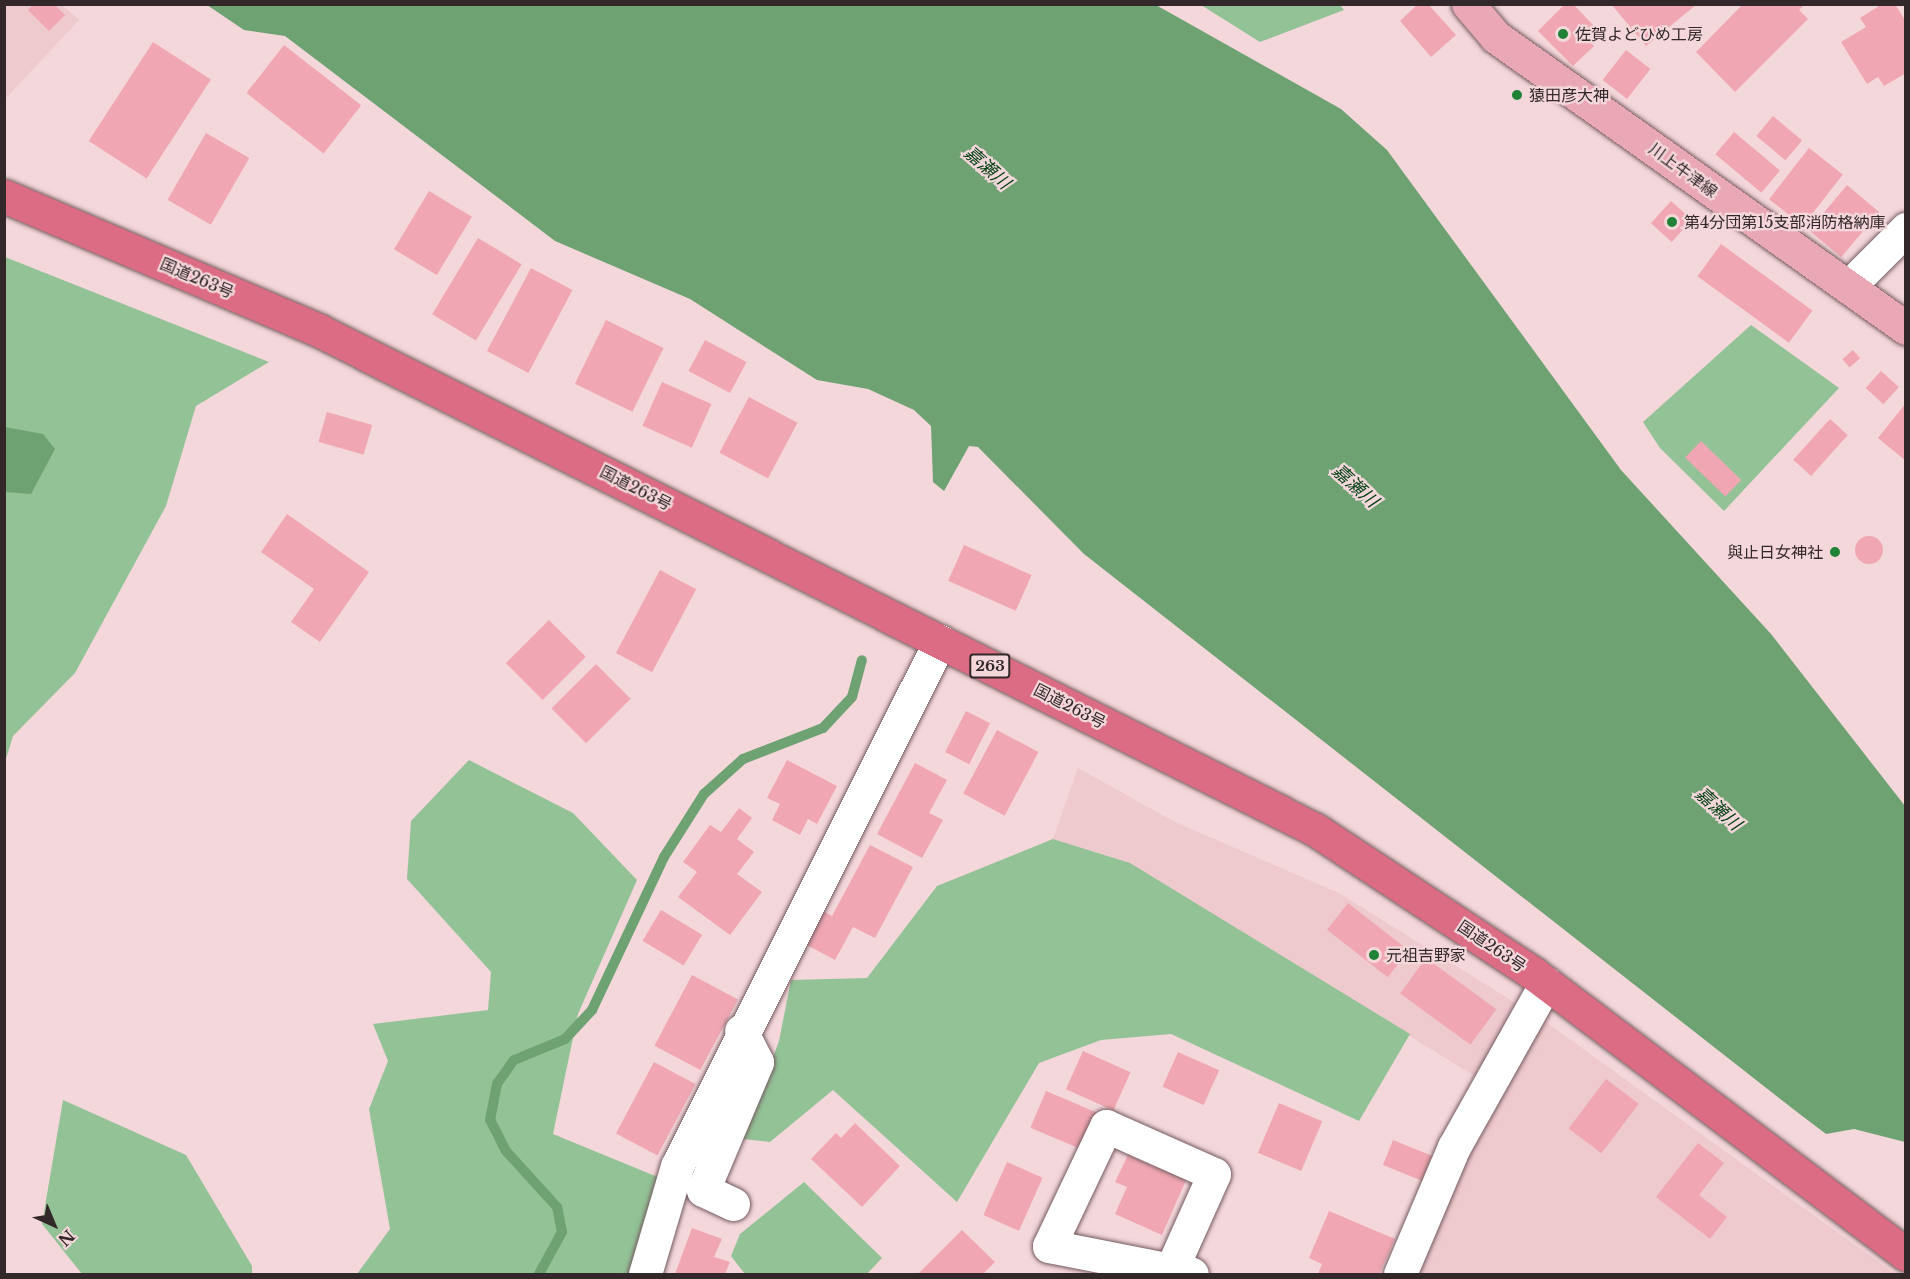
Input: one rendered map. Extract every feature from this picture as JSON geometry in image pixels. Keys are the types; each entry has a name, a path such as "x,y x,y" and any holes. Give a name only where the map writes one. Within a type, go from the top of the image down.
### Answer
{"highway":[{"name":"国道263号","path":"4,196 320,331 1316,830 1546,983 1905,1254"}],"main road":[{"name":"川上牛津線","path":"1468,4 1496,37 1905,328"}],"street":[{"path":"1849,286 1905,229"},
{"path":"645,1275 677,1166 741,1031 940,641"},
{"path":"1400,1275 1454,1147 1546,983"},
{"path":"733,1204 703,1190 757,1062 741,1031"},
{"path":"1106,1126 1214,1174 1177,1273 1048,1246 1106,1126"}],"shaded area":[{"path":"5,5 62,5 79,20 5,99"},
{"path":"1201,5 1340,5 1344,10 1260,42"},
{"path":"5,257 269,362 196,406 166,506 75,673 13,736 5,762"},
{"path":"1751,325 1839,388 1724,511 1660,448 1643,422"},
{"path":"469,760 573,813 637,880 578,1014 553,1134 660,1178 631,1274 357,1274 390,1229 369,1109 388,1061 373,1024 488,1010 491,972 407,879 411,821"},
{"path":"1078,768 1175,822 1339,893 1543,1020 1895,1274 1410,1274 1497,1090 1130,863 1053,839"},
{"path":"1053,839 1130,863 1410,1034 1359,1121 1171,1034 1101,1040 1039,1063 957,1202 833,1090 770,1142 743,1139 779,1041 791,980 867,978 937,886"},
{"path":"63,1100 186,1155 252,1266 252,1274 82,1274 42,1224"},
{"path":"804,1182 882,1258 867,1274 745,1274 731,1256 740,1234"}],"water":[{"name":"嘉瀬川","path":"207,5 1156,5 1341,109 1387,150 1621,470 1771,634 1905,806 1905,1142 1854,1129 1826,1134 1084,554 978,447 969,446 944,491 933,482 931,426 914,410 868,389 817,380 690,299 555,241 285,36 244,30"},
{"path":"5,427 43,434 55,449 31,494 5,492"}],"building":[{"path":"33,4 54,4 65,15 49,31 28,10"},
{"path":"1418,4 1428,4 1456,35 1431,57 1400,21"},
{"name":"佐賀よどひめ工房","path":"1565,4 1573,4 1594,26 1584,36 1594,46 1573,66 1538,31"},
{"path":"1743,4 1805,4 1799,10 1808,19 1735,92 1696,52"},
{"path":"1882,4 1895,4 1906,22 1906,73 1884,86 1878,77 1867,84 1841,42 1866,27 1860,18"},
{"path":"1612,5 1696,5 1646,46"},
{"path":"153,42 211,80 147,179 89,141"},
{"path":"284,45 361,105 324,153 246,93"},
{"path":"1626,50 1650,69 1627,99 1603,80"},
{"path":"1773,116 1802,140 1785,160 1756,136"},
{"path":"1734,132 1780,171 1761,193 1715,154"},
{"path":"206,133 249,158 211,225 168,200"},
{"path":"1809,148 1843,174 1803,226 1769,199"},
{"path":"1847,185 1879,212 1841,257 1809,230"},
{"path":"429,191 472,217 437,275 394,249"},
{"name":"第4分団第15支部消防格納庫","path":"1671,201 1692,220 1672,242 1651,223"},
{"path":"478,238 522,264 476,341 432,314"},
{"path":"1721,244 1812,310 1789,343 1697,276"},
{"path":"531,268 572,290 528,373 487,351"},
{"path":"606,320 664,348 632,412 575,384"},
{"path":"705,340 746,362 730,393 689,371"},
{"path":"1853,350 1860,358 1850,367 1842,359"},
{"path":"1881,371 1899,387 1883,404 1866,388"},
{"path":"662,382 711,404 692,448 642,426"},
{"path":"749,397 798,423 768,478 719,453"},
{"path":"1906,403 1906,461 1878,438"},
{"path":"327,412 372,425 364,455 318,442"},
{"path":"1830,419 1848,435 1811,476 1793,460"},
{"path":"1701,441 1741,480 1725,496 1685,458"},
{"path":"287,514 369,572 320,642 291,622 314,589 261,552"},
{"path":"1869,536 1879,540 1883,550 1879,560 1869,564 1859,560 1855,550 1859,540"},
{"path":"964,545 1032,575 1016,611 948,581"},
{"path":"660,570 696,589 652,672 616,653"},
{"path":"549,620 586,657 543,700 506,663"},
{"path":"596,664 631,699 586,743 551,709"},
{"path":"966,711 990,723 969,764 945,752"},
{"path":"997,730 1038,752 1005,816 963,794"},
{"path":"787,760 837,786 817,824 808,819 800,835 772,820 780,804 767,798"},
{"path":"915,763 947,780 929,813 943,820 922,858 877,834"},
{"path":"739,808 752,818 737,839 754,852 737,874 762,892 730,935 678,897 697,872 683,862 710,825 721,832"},
{"path":"870,845 913,867 875,938 853,927 835,960 803,943 821,910 832,916"},
{"path":"1348,903 1409,950 1388,977 1327,930"},
{"path":"661,910 702,935 684,966 642,941"},
{"path":"1426,958 1496,1009 1471,1045 1400,994"},
{"path":"692,975 738,999 700,1070 654,1046"},
{"path":"1083,1051 1131,1072 1113,1111 1066,1089"},
{"path":"1178,1052 1219,1070 1204,1105 1163,1087"},
{"path":"654,1062 695,1084 657,1156 616,1134"},
{"path":"1606,1079 1639,1104 1601,1153 1569,1129"},
{"path":"1046,1091 1098,1113 1083,1150 1030,1128"},
{"path":"1279,1103 1322,1121 1301,1171 1258,1153"},
{"path":"855,1123 900,1166 862,1207 811,1159 836,1133 841,1138"},
{"path":"1393,1140 1432,1156 1422,1181 1383,1165"},
{"path":"1698,1143 1724,1163 1699,1195 1727,1217 1710,1239 1656,1197"},
{"path":"1128,1155 1186,1180 1162,1235 1115,1214 1127,1187 1115,1182"},
{"path":"1007,1162 1043,1178 1019,1231 983,1215"},
{"path":"1329,1211 1395,1239 1379,1274 1318,1274 1322,1264 1309,1258"},
{"path":"692,1228 722,1239 714,1257 730,1262 725,1274 675,1274"},
{"path":"962,1230 995,1262 983,1274 918,1274"}],"waterway":[{"path":"539,1274 562,1232 557,1207 506,1151 490,1120 497,1084 514,1060 565,1039 592,1010 664,857 704,794 743,759 823,728 852,697 862,660"}],"place":[{"name":"佐賀よどひめ工房","path":"1563,34"},
{"name":"猿田彦大神","path":"1517,95"},
{"name":"第4分団第15支部消防格納庫","path":"1672,222"},
{"name":"與止日女神社","path":"1835,552"},
{"name":"元祖吉野家","path":"1374,955"}]}
